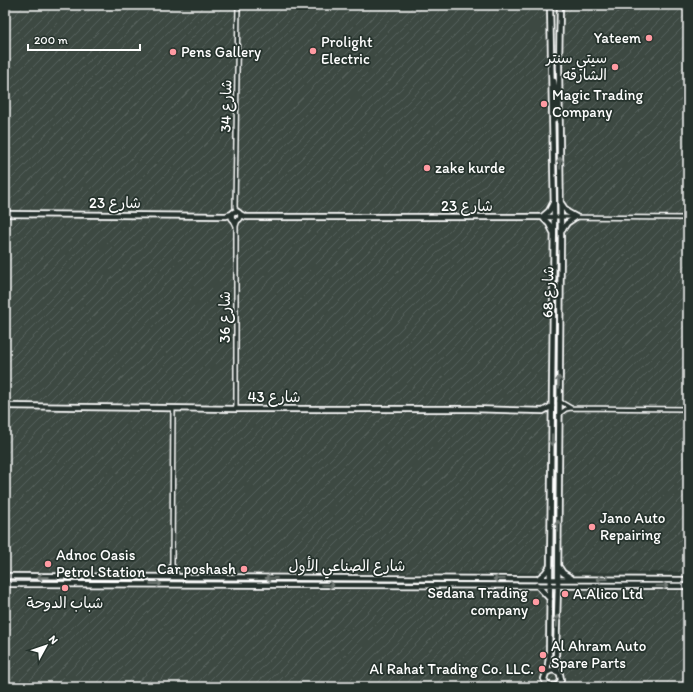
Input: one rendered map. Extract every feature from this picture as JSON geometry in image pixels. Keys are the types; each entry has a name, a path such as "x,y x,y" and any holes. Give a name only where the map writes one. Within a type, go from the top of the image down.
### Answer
{"street":[{"name":"شارع 34","path":"236,217 238,5"},
{"name":"شارع 68","path":"547,672 549,657 550,599 554,233 550,5"},
{"name":"شارع 68","path":"558,672 556,656 561,233 560,5"},
{"path":"551,30 552,25 555,23 557,24 559,32"},
{"path":"552,78 555,87 555,133 560,141"},
{"path":"554,201 549,211 542,217 549,224 554,233"},
{"path":"560,202 567,212 576,217 567,223 561,233"},
{"name":"شارع 23","path":"5,214 236,217 688,218"},
{"name":"شارع 36","path":"236,217 236,409"},
{"path":"559,400 571,408"},
{"name":"شارع 43","path":"5,406 236,409 360,408 543,411 552,406"},
{"path":"165,577 172,564 173,408"},
{"path":"559,414 566,409 571,408 688,409"},
{"path":"543,411 552,417"},
{"path":"172,564 178,577"},
{"path":"538,578 545,573 550,564"},
{"path":"558,566 563,573 572,578"},
{"name":"شارع الصناعي الأول","path":"5,576 476,579 572,578 688,580"},
{"name":"شارع الصناعي الأول","path":"5,584 688,586"},
{"path":"538,585 550,599"},
{"path":"557,598 562,590 567,586"},
{"path":"552,670 558,672 561,680 557,686 548,686 544,679 547,672 552,670"}],"shaded area":[{"path":"5,5 688,5 688,572 5,574"},
{"path":"5,589 688,591 688,687 5,687"}],"place":[{"name":"Yateem","path":"649,38"},
{"name":"Prolight Electric","path":"313,51"},
{"name":"Pens Gallery","path":"173,52"},
{"name":"سيتي سنتر الشارقه","path":"615,67"},
{"name":"Magic Trading Company","path":"544,104"},
{"name":"zake kurde","path":"427,168"},
{"name":"Jano Auto Repairing","path":"592,527"},
{"name":"Adnoc Oasis Petrol Station","path":"48,564"},
{"name":"Car poshash","path":"244,569"},
{"name":"شباب الدوحة","path":"65,588"},
{"name":"A.Alico Ltd","path":"565,594"},
{"name":"Sedana Trading company","path":"536,602"},
{"name":"Al Ahram Auto Spare Parts","path":"543,655"},
{"name":"Al Rahat Trading Co. LLC.","path":"542,669"}]}
